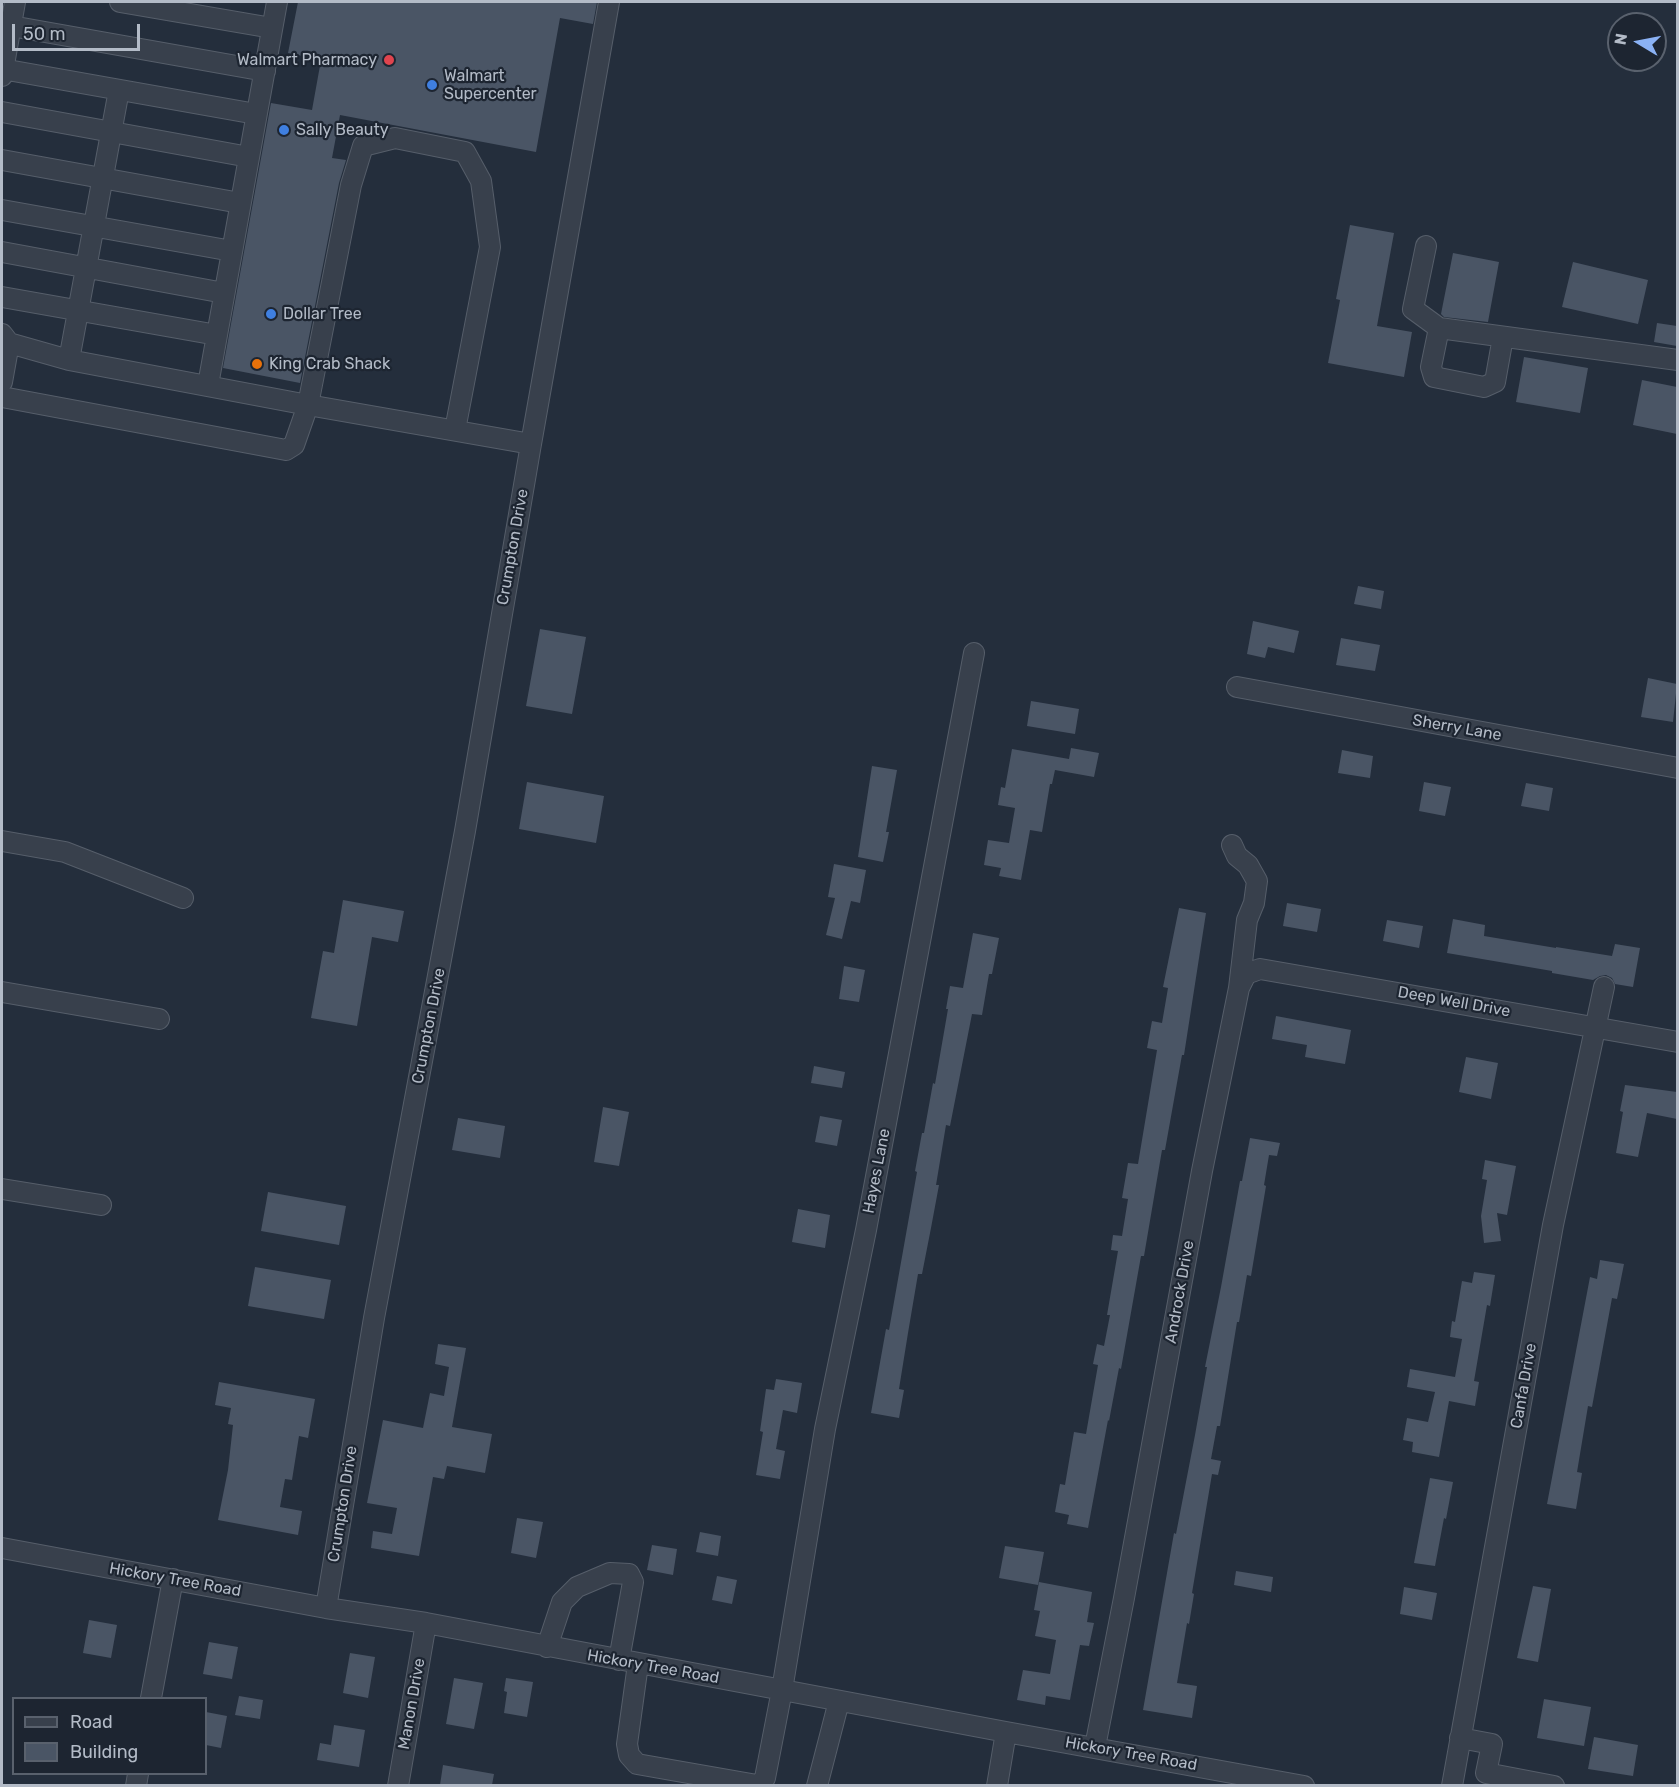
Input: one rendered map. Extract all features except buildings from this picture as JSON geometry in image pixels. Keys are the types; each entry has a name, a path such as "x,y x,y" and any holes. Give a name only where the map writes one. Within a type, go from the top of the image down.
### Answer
{"street":[{"path":"15,2 2,71 256,114"},
{"path":"120,2 272,28"},
{"path":"208,385 277,2"},
{"name":"Crumpton Drive","path":"326,1608 372,1330 465,831 609,2"},
{"path":"11,26 265,71"},
{"path":"69,360 119,90"},
{"path":"2,112 249,157"},
{"path":"2,397 286,450 294,445 308,405 351,184 363,146 395,138 465,152 480,181 490,247 455,430"},
{"path":"2,160 240,203"},
{"path":"2,210 232,251"},
{"path":"1426,246 1413,309 1439,328 1677,360"},
{"path":"2,252 224,293"},
{"path":"2,297 217,335"},
{"path":"1439,328 1431,367 1434,377 1484,387 1495,382 1503,337"},
{"path":"2,382 5,339 69,360 531,444"},
{"name":"Hayes Lane","path":"758,1785 765,1779 782,1690 825,1428 866,1230 974,653"},
{"name":"Sherry Lane","path":"1237,687 1677,768"},
{"path":"2,841 65,852 183,898"},
{"name":"Androck Drive","path":"1095,1747 1202,1171 1239,988 1247,920 1254,903 1257,881 1248,865 1237,856 1232,845"},
{"name":"Deep Well Drive","path":"1239,988 1246,974 1260,969 1677,1042"},
{"name":"Canfa Drive","path":"1452,1785 1553,1225 1604,987"},
{"path":"2,992 159,1019"},
{"path":"2,1189 101,1205"},
{"name":"Hickory Tree Road","path":"2,1548 326,1608 426,1623 1006,1732 1305,1785"},
{"path":"547,1647 562,1602 577,1587 610,1573 629,1574 633,1582 628,1662 627,1744 629,1755 637,1764 758,1785"},
{"path":"151,1697 173,1579"},
{"name":"Manon Drive","path":"398,1785 426,1623"},
{"path":"817,1785 839,1701"},
{"path":"997,1785 1006,1732"},
{"path":"1460,1738 1492,1744 1486,1773 1544,1785"}],"place":[{"name":"Walmart Pharmacy","path":"389,60"},
{"name":"Walmart Supercenter","path":"432,85"},
{"name":"Sally Beauty","path":"284,130"},
{"name":"Dollar Tree","path":"271,314"},
{"name":"King Crab Shack","path":"257,364"}]}
